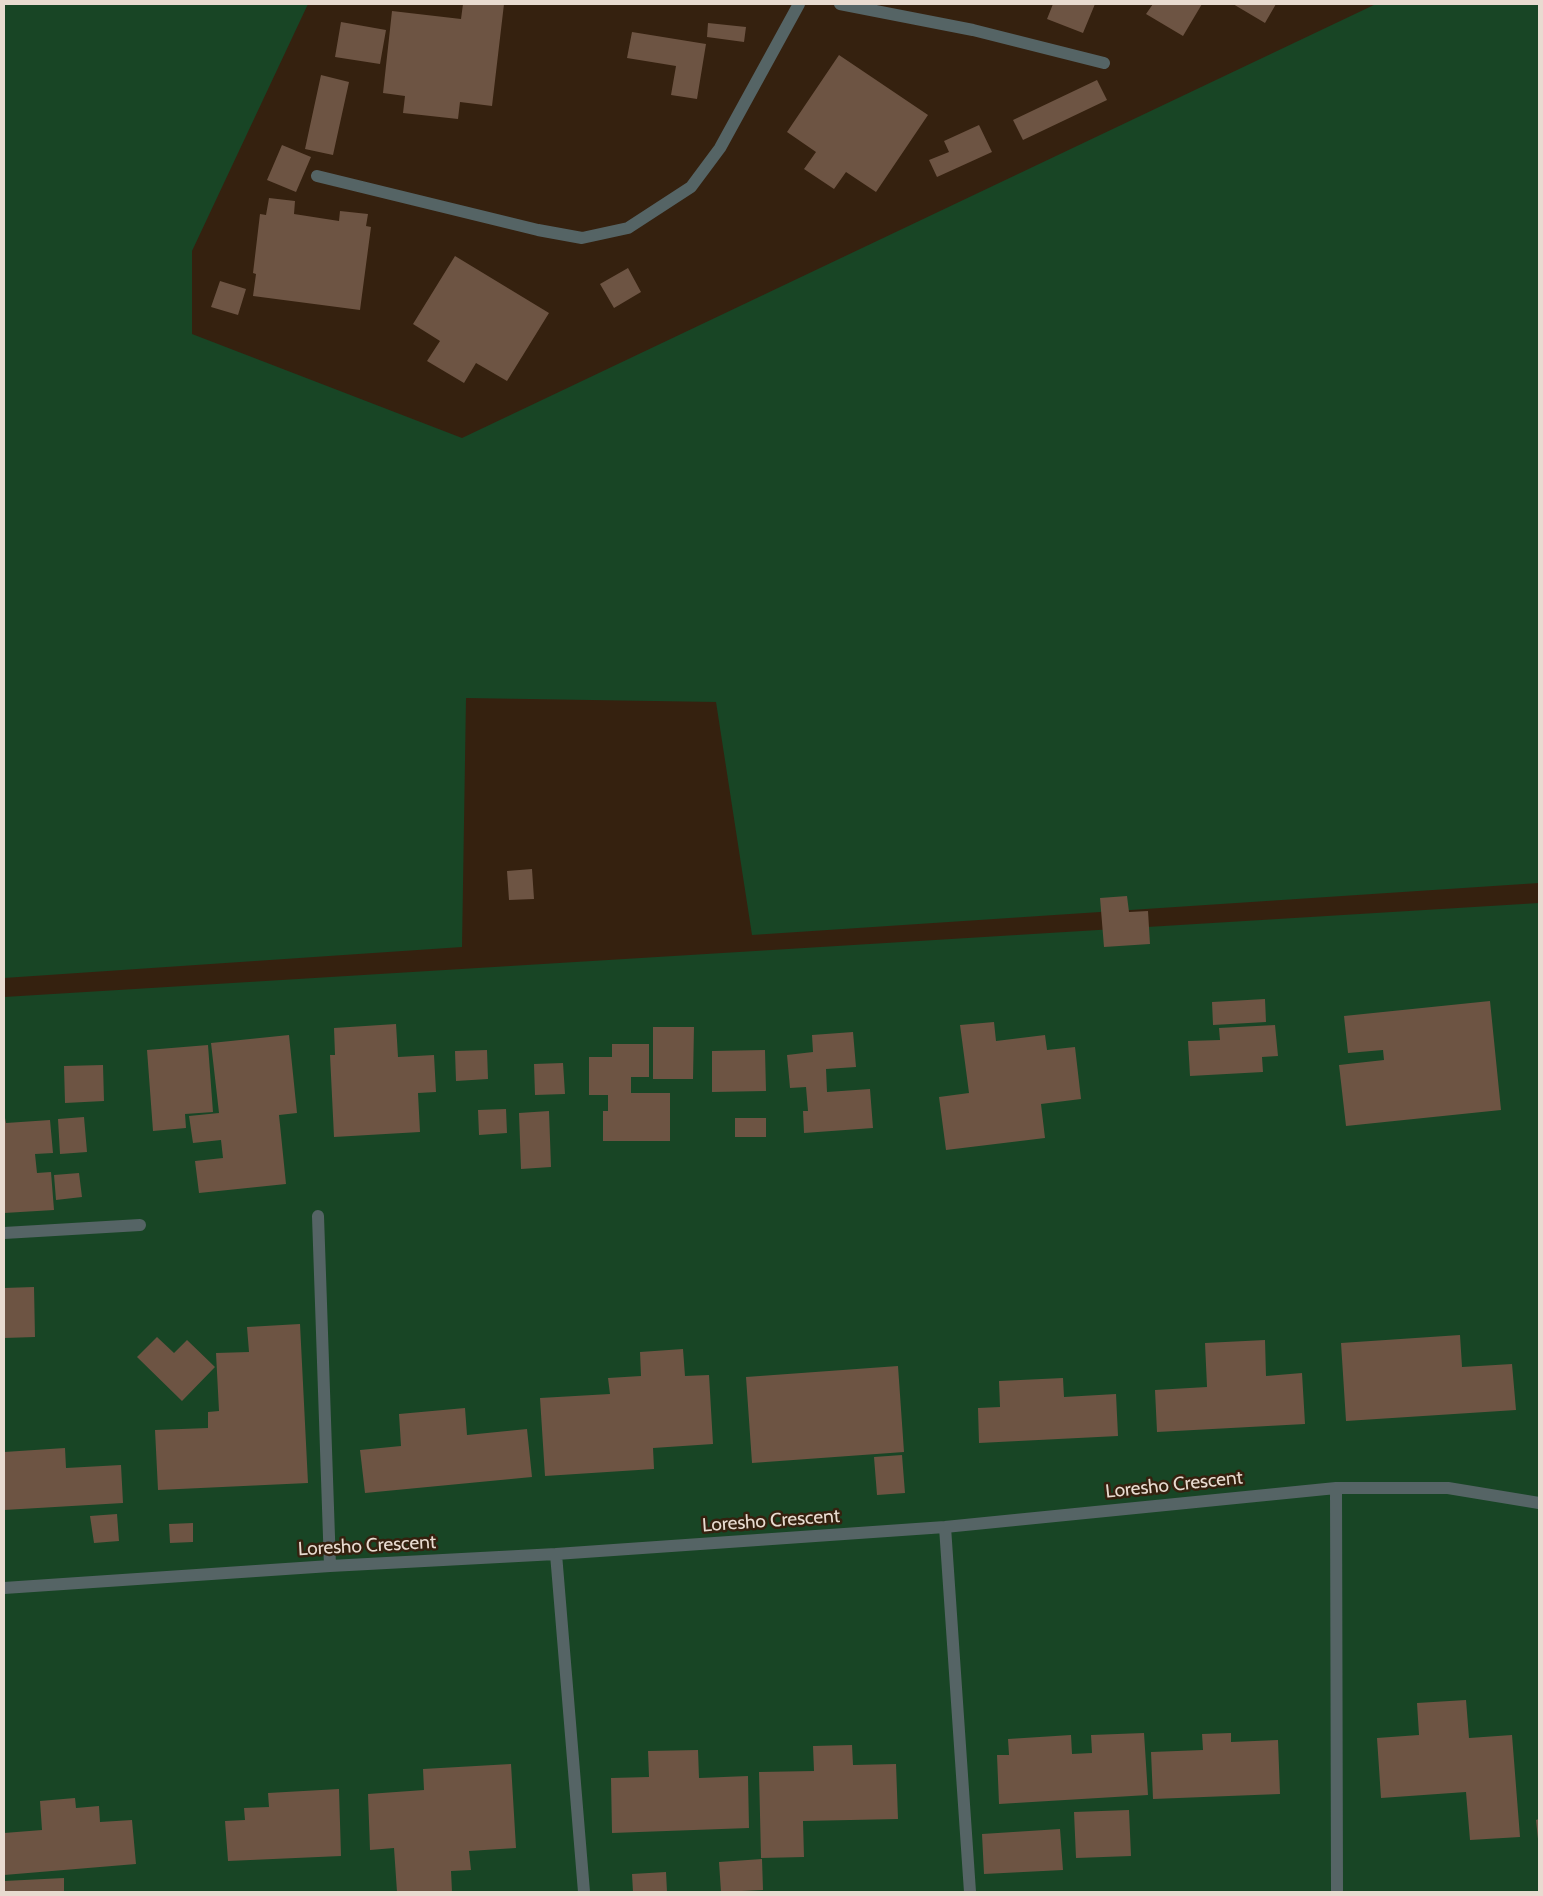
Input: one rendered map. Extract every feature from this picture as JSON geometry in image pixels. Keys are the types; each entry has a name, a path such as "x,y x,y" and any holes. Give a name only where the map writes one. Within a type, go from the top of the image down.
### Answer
{"street":[{"path":"317,176 538,230 582,238 628,228 691,187 720,148 799,4"},
{"path":"840,4 973,30 1104,63"},
{"path":"318,1216 330,1566"},
{"path":"4,1233 140,1224"},
{"path":"1336,1488 1337,1892"},
{"name":"Loresho Crescent","path":"4,1588 330,1566 556,1554 945,1527 1336,1488 1448,1488 1539,1503"},
{"path":"945,1527 970,1892"},
{"path":"556,1554 584,1892"}],"green space":[{"path":"4,4 308,4 192,251 192,334 462,438 1376,4 1539,4 1539,883 752,935 716,702 466,698 462,947 4,978"},
{"path":"1539,903 1539,1892 4,1892 4,997"}],"building":[{"path":"463,4 504,4 492,106 460,102 458,119 403,113 405,96 383,93 392,11 461,19"},
{"path":"1053,4 1095,4 1083,33 1047,19"},
{"path":"1153,4 1202,4 1183,36 1146,14"},
{"path":"1233,4 1276,4 1265,23"},
{"path":"341,22 386,30 380,64 335,57"},
{"path":"708,23 746,27 744,42 707,37"},
{"path":"632,32 706,44 697,99 671,95 676,66 627,58"},
{"path":"839,55 928,115 876,192 846,172 834,189 804,169 816,152 787,132"},
{"path":"321,75 349,82 333,155 305,149"},
{"path":"1097,80 1107,100 1023,140 1013,120"},
{"path":"979,125 992,152 937,177 929,160 949,152 944,141"},
{"path":"282,145 311,157 296,192 267,180"},
{"path":"269,198 295,201 294,214 339,221 340,211 368,214 366,226 371,227 360,310 253,296 256,274 253,273 260,214 266,215"},
{"path":"455,256 549,313 507,381 476,363 464,383 427,361 440,341 413,324"},
{"path":"628,268 641,292 614,308 600,284"},
{"path":"220,281 246,289 238,315 211,307"},
{"path":"532,869 534,899 509,900 507,871"},
{"path":"1127,896 1129,912 1148,911 1150,944 1104,947 1100,898"},
{"path":"1265,999 1266,1022 1213,1025 1212,1002"},
{"path":"1490,1001 1501,1110 1346,1126 1339,1065 1384,1060 1383,1050 1348,1053 1344,1016"},
{"path":"994,1022 996,1041 1045,1035 1047,1050 1075,1047 1081,1099 1041,1104 1045,1138 946,1150 939,1097 969,1093 960,1025"},
{"path":"396,1024 398,1057 434,1055 436,1092 418,1093 420,1132 334,1137 330,1055 335,1055 334,1028"},
{"path":"1275,1025 1278,1056 1262,1057 1263,1072 1190,1076 1188,1041 1220,1040 1219,1028"},
{"path":"653,1027 694,1027 693,1079 653,1079"},
{"path":"853,1032 856,1067 826,1069 827,1092 870,1089 873,1128 804,1133 803,1111 808,1111 806,1087 790,1088 787,1055 813,1052 812,1035"},
{"path":"289,1035 297,1113 279,1115 286,1184 199,1193 195,1161 223,1158 221,1140 193,1143 189,1116 219,1113 211,1043"},
{"path":"612,1044 649,1044 649,1077 631,1077 631,1093 670,1093 670,1141 603,1141 603,1111 608,1111 608,1095 589,1095 589,1057 612,1057"},
{"path":"208,1045 213,1112 185,1114 186,1128 153,1131 147,1050"},
{"path":"487,1050 488,1079 456,1081 455,1051"},
{"path":"765,1050 766,1091 712,1092 712,1051"},
{"path":"563,1063 565,1094 535,1095 534,1064"},
{"path":"103,1065 104,1101 65,1103 64,1066"},
{"path":"506,1109 507,1133 479,1135 478,1110"},
{"path":"549,1111 551,1167 521,1169 519,1113"},
{"path":"4,1113 6,1123 50,1120 53,1153 35,1154 37,1173 51,1172 54,1210 4,1213"},
{"path":"84,1117 87,1152 60,1154 58,1119"},
{"path":"735,1118 766,1118 766,1137 735,1137"},
{"path":"79,1173 82,1197 56,1200 54,1175"},
{"path":"34,1287 35,1337 4,1338 4,1288"},
{"path":"300,1324 308,1483 158,1490 155,1430 208,1428 208,1412 219,1411 216,1353 249,1352 247,1327"},
{"path":"1460,1335 1462,1367 1512,1364 1516,1410 1346,1421 1341,1343"},
{"path":"157,1337 174,1353 187,1340 215,1367 182,1401 137,1357"},
{"path":"1265,1340 1266,1376 1302,1373 1305,1424 1157,1432 1155,1390 1207,1387 1205,1343"},
{"path":"683,1349 685,1376 709,1375 713,1444 653,1448 654,1469 545,1476 540,1398 610,1394 608,1378 641,1376 640,1352"},
{"path":"898,1366 904,1452 752,1463 746,1377"},
{"path":"1063,1378 1064,1397 1116,1394 1118,1436 979,1443 978,1408 1000,1407 999,1381"},
{"path":"465,1408 467,1435 527,1429 532,1477 365,1493 360,1450 401,1446 399,1414"},
{"path":"65,1448 66,1468 121,1465 123,1503 4,1510 4,1452"},
{"path":"902,1455 905,1493 877,1495 874,1457"},
{"path":"117,1514 119,1541 94,1543 90,1516"},
{"path":"193,1523 193,1542 170,1543 169,1524"},
{"path":"1466,1700 1469,1738 1512,1735 1520,1837 1470,1840 1466,1792 1381,1798 1377,1738 1419,1735 1417,1703"},
{"path":"1144,1733 1148,1795 999,1804 997,1755 1009,1755 1008,1739 1071,1735 1072,1754 1092,1753 1091,1735"},
{"path":"1231,1733 1231,1742 1278,1740 1280,1794 1153,1799 1151,1752 1203,1750 1202,1734"},
{"path":"852,1745 853,1765 896,1764 898,1819 803,1821 804,1857 761,1858 759,1772 814,1771 813,1746"},
{"path":"698,1750 699,1778 748,1776 749,1828 612,1833 611,1778 649,1777 648,1751"},
{"path":"511,1764 516,1848 469,1851 471,1870 451,1871 452,1892 397,1892 394,1848 370,1850 368,1794 424,1790 423,1769"},
{"path":"339,1789 341,1856 228,1861 225,1821 245,1820 244,1808 269,1807 268,1793"},
{"path":"75,1798 76,1808 99,1806 100,1822 132,1820 136,1864 4,1875 4,1833 42,1830 40,1801"},
{"path":"1129,1810 1131,1856 1076,1858 1074,1812"},
{"path":"1539,1819 1539,1839 1538,1839 1536,1820"},
{"path":"1060,1829 1063,1870 984,1874 982,1834"},
{"path":"762,1859 763,1890 721,1892 719,1862"},
{"path":"666,1872 667,1892 633,1892 632,1874"},
{"path":"64,1878 64,1892 4,1892 4,1881"}]}
